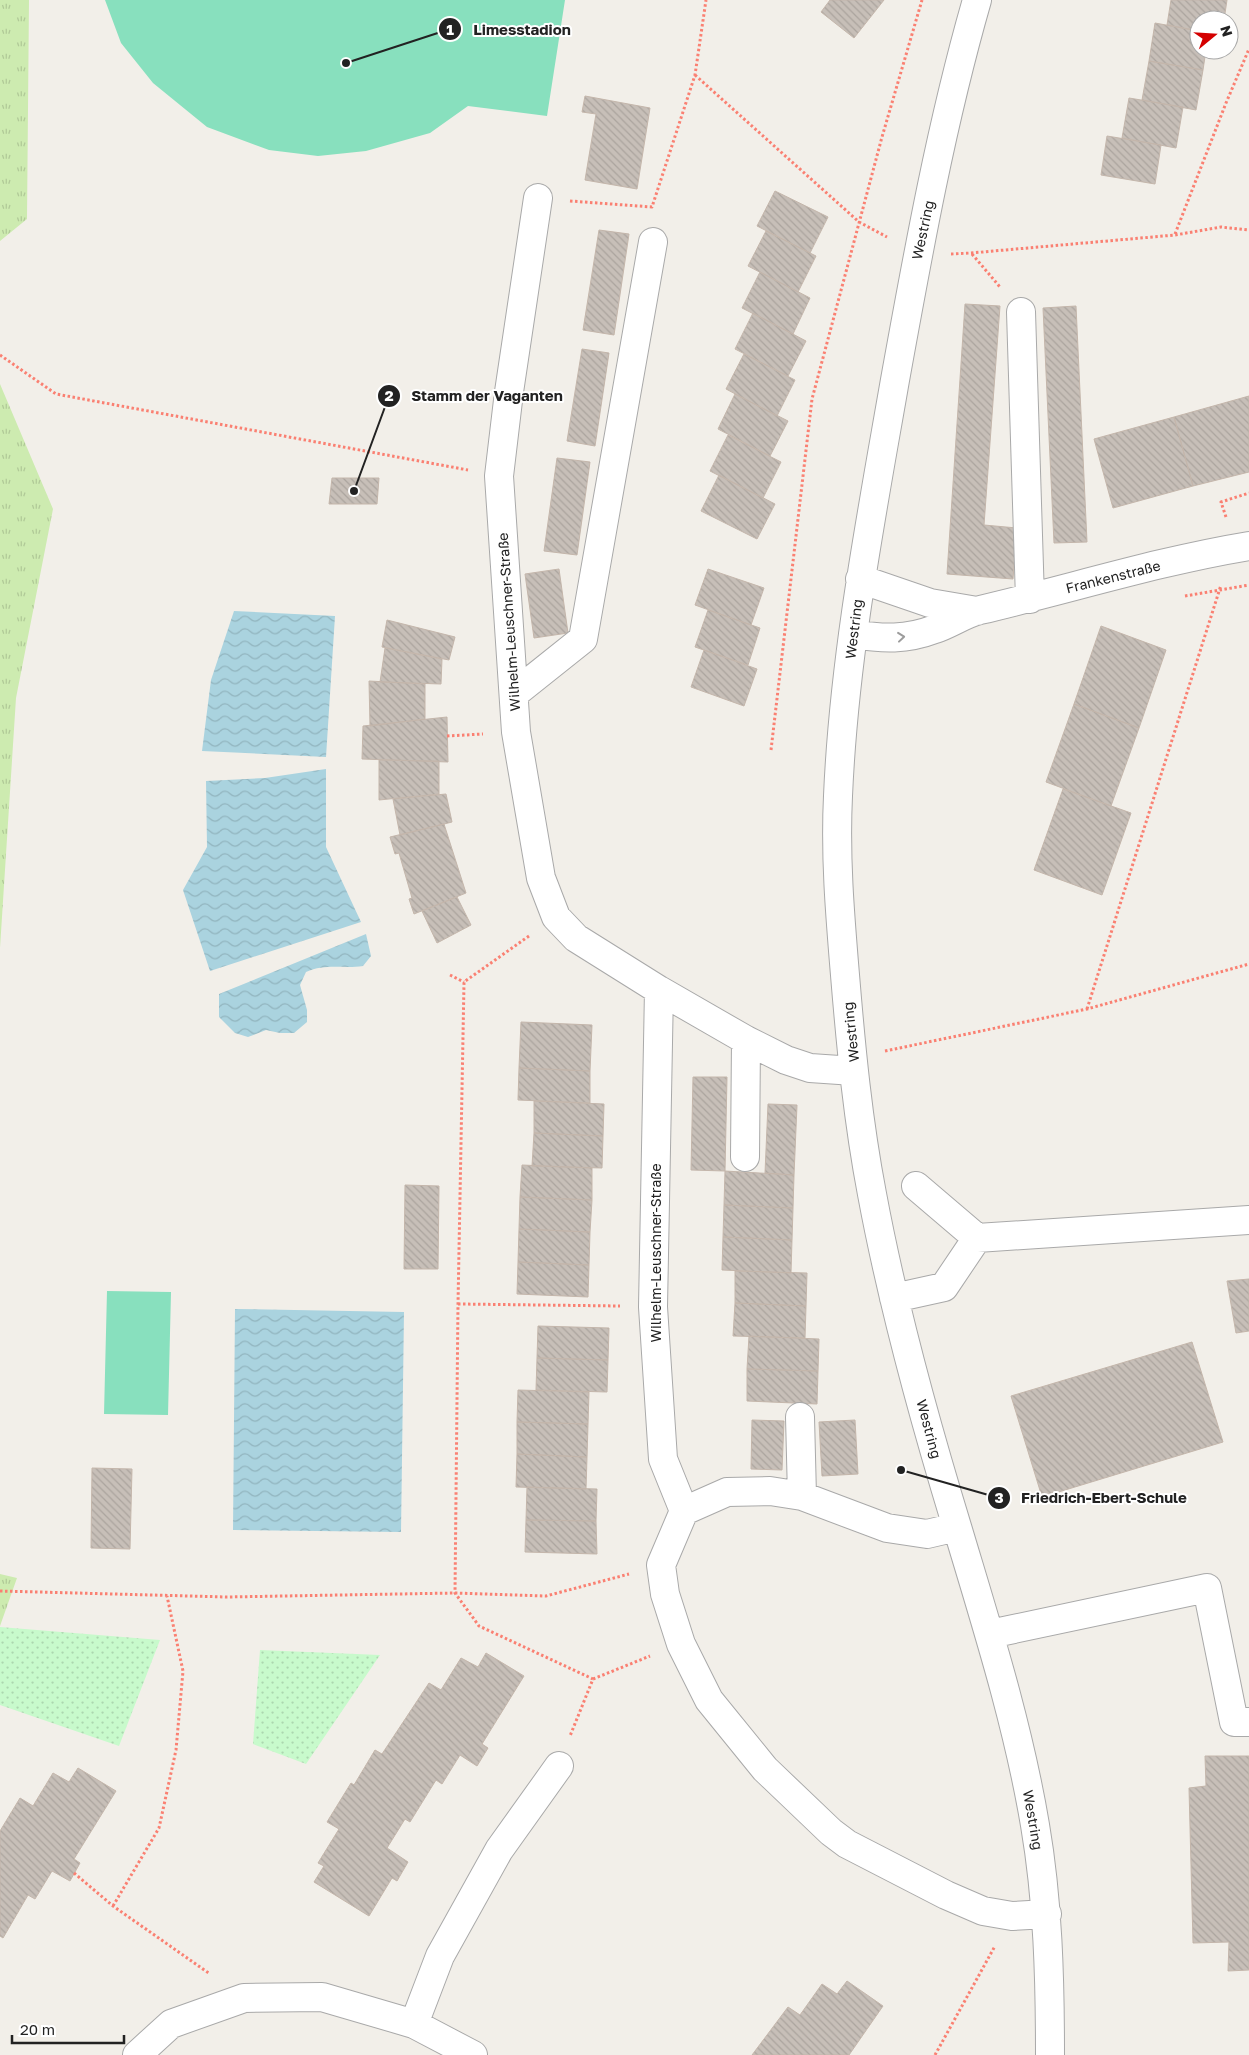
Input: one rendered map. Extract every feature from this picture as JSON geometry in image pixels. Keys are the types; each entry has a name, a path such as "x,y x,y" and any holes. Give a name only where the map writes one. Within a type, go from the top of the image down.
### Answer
{"street":[{"name":"Westring","path":"977,0 956,70 918,254 860,579 842,732 837,801 838,891 853,1065 872,1194 894,1298 957,1527 990,1634 1012,1715 1035,1823 1047,1914 1050,2055"},
{"name":"Wilhelm-Leuschner-Straße","path":"538,198 499,476 516,732 541,878 556,917 576,938 659,990 746,1040 786,1060 810,1068 853,1065"},
{"path":"514,694 583,639 653,242"},
{"path":"1021,312 1030,599"},
{"name":"Frankenstraße","path":"853,634 886,639 912,636 935,629 977,611 1030,599 1086,583 1242,547"},
{"name":"Frankenstraße","path":"860,579 930,603 977,611"},
{"name":"Wilhelm-Leuschner-Straße","path":"659,990 654,1307 663,1459 684,1512"},
{"path":"745,1157 746,1040"},
{"path":"916,1186 977,1238 1249,1220"},
{"path":"894,1298 944,1287 977,1238"},
{"path":"800,1416 802,1496"},
{"path":"957,1527 926,1534 887,1528 802,1496 770,1491 727,1492 684,1512 661,1565 665,1594 680,1644 709,1700 765,1769 830,1832 847,1844 946,1895 983,1911 1012,1916 1047,1914"},
{"path":"990,1634 1206,1588 1234,1722 1249,1722"},
{"path":"414,2024 440,1956 499,1850 558,1766"},
{"path":"137,2055 172,2024 244,1998 322,1997 414,2024 472,2055"}],"path":[{"path":"538,198 652,207 695,75 706,0"},
{"path":"771,750 812,399 921,0"},
{"path":"1175,235 1226,102 1249,49"},
{"path":"695,75 860,222 918,254 971,253 1175,235 1221,227 1249,230"},
{"path":"971,253 1021,312"},
{"path":"0,354 56,394 499,476"},
{"path":"1088,1009 1220,590 1242,547"},
{"path":"464,982 556,917"},
{"path":"853,1065 1088,1009 1249,964"},
{"path":"450,975 464,982"},
{"path":"464,982 455,1593 479,1626 593,1679"},
{"path":"458,1304 654,1307"},
{"path":"0,1590 227,1597 455,1593 546,1596 661,1565"},
{"path":"113,1906 159,1828 176,1750 183,1671 167,1596"},
{"path":"558,1766 593,1679 680,1644"},
{"path":"74,1873 113,1906 244,1998"},
{"path":"935,2055 1012,1916"}],"green space":[{"path":"0,0 29,0 27,219 0,241"},
{"path":"105,0 565,0 547,116 468,106 430,133 366,151 318,156 269,150 207,127 153,83 121,43"},
{"path":"0,384 53,509 16,698 0,948"},
{"path":"107,1291 171,1292 168,1415 104,1414"},
{"path":"0,1574 17,1578 0,1626"},
{"path":"0,1627 160,1640 119,1746 0,1705"},
{"path":"260,1650 380,1655 306,1764 253,1744"}],"water":[{"path":"234,611 335,616 326,757 202,751 211,680"},
{"path":"326,769 326,847 361,922 210,971 183,890 207,847 206,781 265,778"},
{"path":"366,934 371,956 363,966 328,967 306,972 300,985 307,1010 307,1022 294,1033 266,1030 248,1037 235,1033 219,1017 219,994"},
{"path":"235,1309 404,1312 401,1532 233,1530"}],"building":[{"path":"830,0 884,0 854,38 821,12"},
{"path":"1171,0 1227,0 1226,10 1189,10 1189,29 1167,25"},
{"path":"1155,23 1189,29 1189,60 1204,60 1203,70 1149,61"},
{"path":"1149,61 1203,70 1196,110 1142,100"},
{"path":"585,96 650,108 637,189 585,180 596,114 582,112"},
{"path":"1129,98 1183,107 1176,148 1122,138"},
{"path":"1107,136 1161,145 1155,184 1101,175"},
{"path":"775,191 828,217 810,253 757,226"},
{"path":"599,230 629,234 614,335 583,330"},
{"path":"766,231 816,256 798,292 748,266"},
{"path":"760,272 810,298 793,334 742,308"},
{"path":"965,304 1000,306 984,525 1017,528 1013,579 947,574"},
{"path":"1076,306 1087,542 1054,543 1043,308"},
{"path":"753,313 806,341 788,376 735,349"},
{"path":"582,349 609,353 595,446 567,441"},
{"path":"744,354 795,380 777,416 726,389"},
{"path":"735,394 788,421 770,456 718,429"},
{"path":"1249,396 1249,472 1193,486 1174,417"},
{"path":"1174,417 1193,486 1113,508 1094,439"},
{"path":"728,435 781,462 763,498 710,471"},
{"path":"557,458 590,462 577,555 544,551"},
{"path":"719,475 775,504 757,539 701,511"},
{"path":"332,478 379,478 377,504 329,504"},
{"path":"559,569 568,633 534,638 525,574"},
{"path":"708,569 764,588 751,625 695,605"},
{"path":"708,610 760,628 748,665 695,647"},
{"path":"387,620 455,637 449,660 382,647"},
{"path":"1101,626 1166,650 1139,728 1074,704"},
{"path":"385,648 442,659 441,684 380,682"},
{"path":"704,650 757,669 744,706 691,687"},
{"path":"369,681 425,684 425,719 370,726"},
{"path":"1074,704 1139,728 1111,806 1046,782"},
{"path":"447,717 448,762 362,759 363,726"},
{"path":"379,760 439,761 439,794 379,800"},
{"path":"1063,789 1131,813 1102,895 1034,870"},
{"path":"446,794 452,822 400,835 393,799"},
{"path":"444,824 466,893 414,914 409,899 412,898 399,853 395,854 390,837"},
{"path":"457,897 471,925 437,943 422,911"},
{"path":"521,1022 592,1025 590,1071 519,1068"},
{"path":"519,1068 590,1071 590,1103 518,1100"},
{"path":"693,1077 727,1077 725,1171 691,1170"},
{"path":"534,1101 604,1104 603,1136 534,1133"},
{"path":"768,1104 797,1105 794,1175 765,1173"},
{"path":"534,1133 603,1136 602,1168 532,1166"},
{"path":"522,1165 592,1168 592,1200 520,1197"},
{"path":"725,1171 794,1175 793,1208 724,1205"},
{"path":"405,1185 439,1186 438,1269 404,1269"},
{"path":"520,1197 592,1200 590,1232 519,1229"},
{"path":"724,1205 793,1208 792,1240 723,1237"},
{"path":"519,1229 590,1232 589,1265 518,1262"},
{"path":"723,1237 792,1240 791,1273 722,1270"},
{"path":"518,1262 589,1265 588,1297 517,1294"},
{"path":"735,1271 807,1273 806,1306 735,1303"},
{"path":"1249,1279 1249,1331 1236,1333 1227,1281"},
{"path":"735,1303 806,1306 805,1338 733,1336"},
{"path":"538,1326 609,1328 608,1360 537,1358"},
{"path":"749,1336 819,1339 818,1371 747,1369"},
{"path":"1192,1342 1223,1442 1042,1497 1011,1396"},
{"path":"537,1358 608,1360 607,1392 536,1390"},
{"path":"747,1369 818,1371 817,1404 747,1401"},
{"path":"518,1390 589,1392 588,1424 517,1422"},
{"path":"752,1420 784,1421 782,1470 751,1469"},
{"path":"855,1420 858,1474 822,1476 819,1422"},
{"path":"517,1422 588,1424 587,1457 517,1454"},
{"path":"517,1454 587,1457 586,1489 516,1487"},
{"path":"92,1468 132,1469 130,1549 91,1548"},
{"path":"527,1487 597,1489 596,1521 526,1520"},
{"path":"526,1520 596,1521 597,1554 525,1552"},
{"path":"486,1653 524,1676 482,1744 488,1748 477,1766 460,1755 442,1784 436,1780 410,1822 405,1819 387,1848 408,1862 397,1881 392,1878 369,1916 314,1882 324,1866 318,1863 339,1829 327,1822 351,1783 354,1785 375,1750 382,1754 429,1683 441,1690 461,1658 478,1667"},
{"path":"1205,1756 1249,1756 1249,1970 1228,1971 1229,1942 1193,1943 1189,1788 1206,1786"},
{"path":"78,1768 116,1791 74,1859 80,1863 70,1881 52,1871 35,1899 28,1895 3,1938 0,1936 0,1831 20,1798 33,1806 53,1773 69,1782"},
{"path":"847,1981 883,2006 849,2055 752,2055 788,2007 800,2015 822,1984 837,1994"}],"place":[{"name":"Limesstadion","path":"346,63"},
{"name":"Stamm der Vaganten","path":"354,491"},
{"name":"Friedrich-Ebert-Schule","path":"901,1470"}]}
